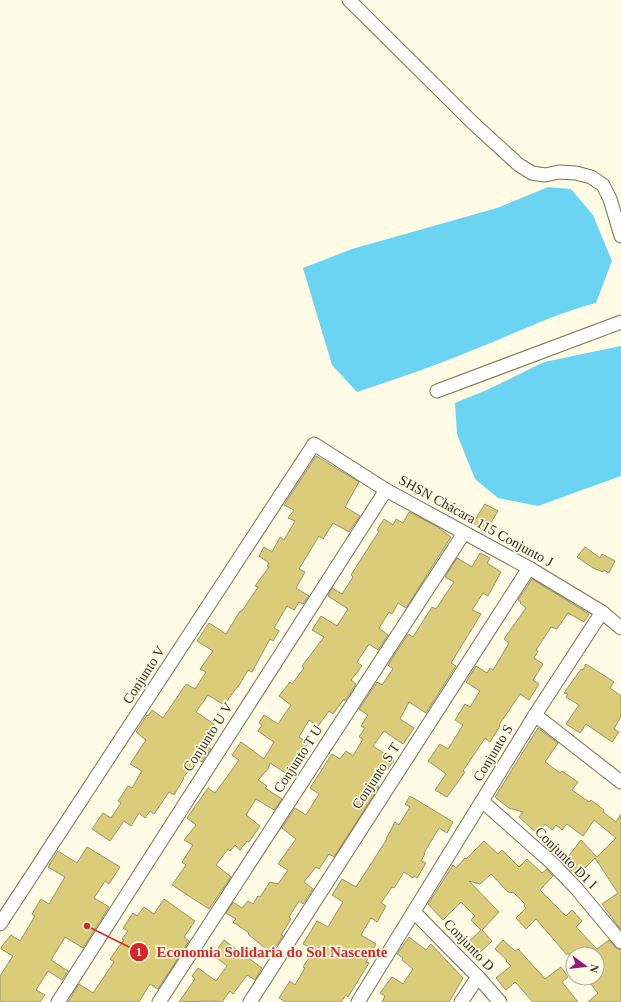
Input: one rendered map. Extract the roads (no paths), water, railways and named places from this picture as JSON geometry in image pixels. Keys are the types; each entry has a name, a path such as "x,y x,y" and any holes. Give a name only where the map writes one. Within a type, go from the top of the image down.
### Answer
{"street":[{"path":"348,0 473,123 519,165 532,173 545,175 560,172 576,173 591,177 604,185 610,199 621,236"},
{"path":"437,391 621,322"},
{"name":"SHSN Chácara 115 Conjunto J","path":"314,444 386,490 530,568 602,612 621,628"},
{"name":"Conjunto V","path":"0,924 314,444"},
{"name":"Conjunto U V","path":"58,1002 386,490"},
{"name":"Conjunto T U","path":"159,1002 464,533"},
{"name":"Conjunto S T","path":"250,1002 530,568"},
{"name":"Conjunto S","path":"358,1002 535,715 602,612"},
{"path":"535,715 621,782"},
{"name":"Conjunto D1 I","path":"482,801 552,863 621,942"},
{"name":"Conjunto D","path":"414,912 478,977 500,1002"},
{"path":"461,1002 478,977"}],"water":[{"path":"548,187 571,189 593,215 612,261 596,303 553,317 405,376 357,392 332,365 303,268 352,249 497,208"},
{"path":"621,346 621,476 538,506 498,498 475,479 457,434 455,403 489,389 544,362"}],"place":[{"name":"Economia Solidaria do Sol Nascente","path":"87,926"}]}
